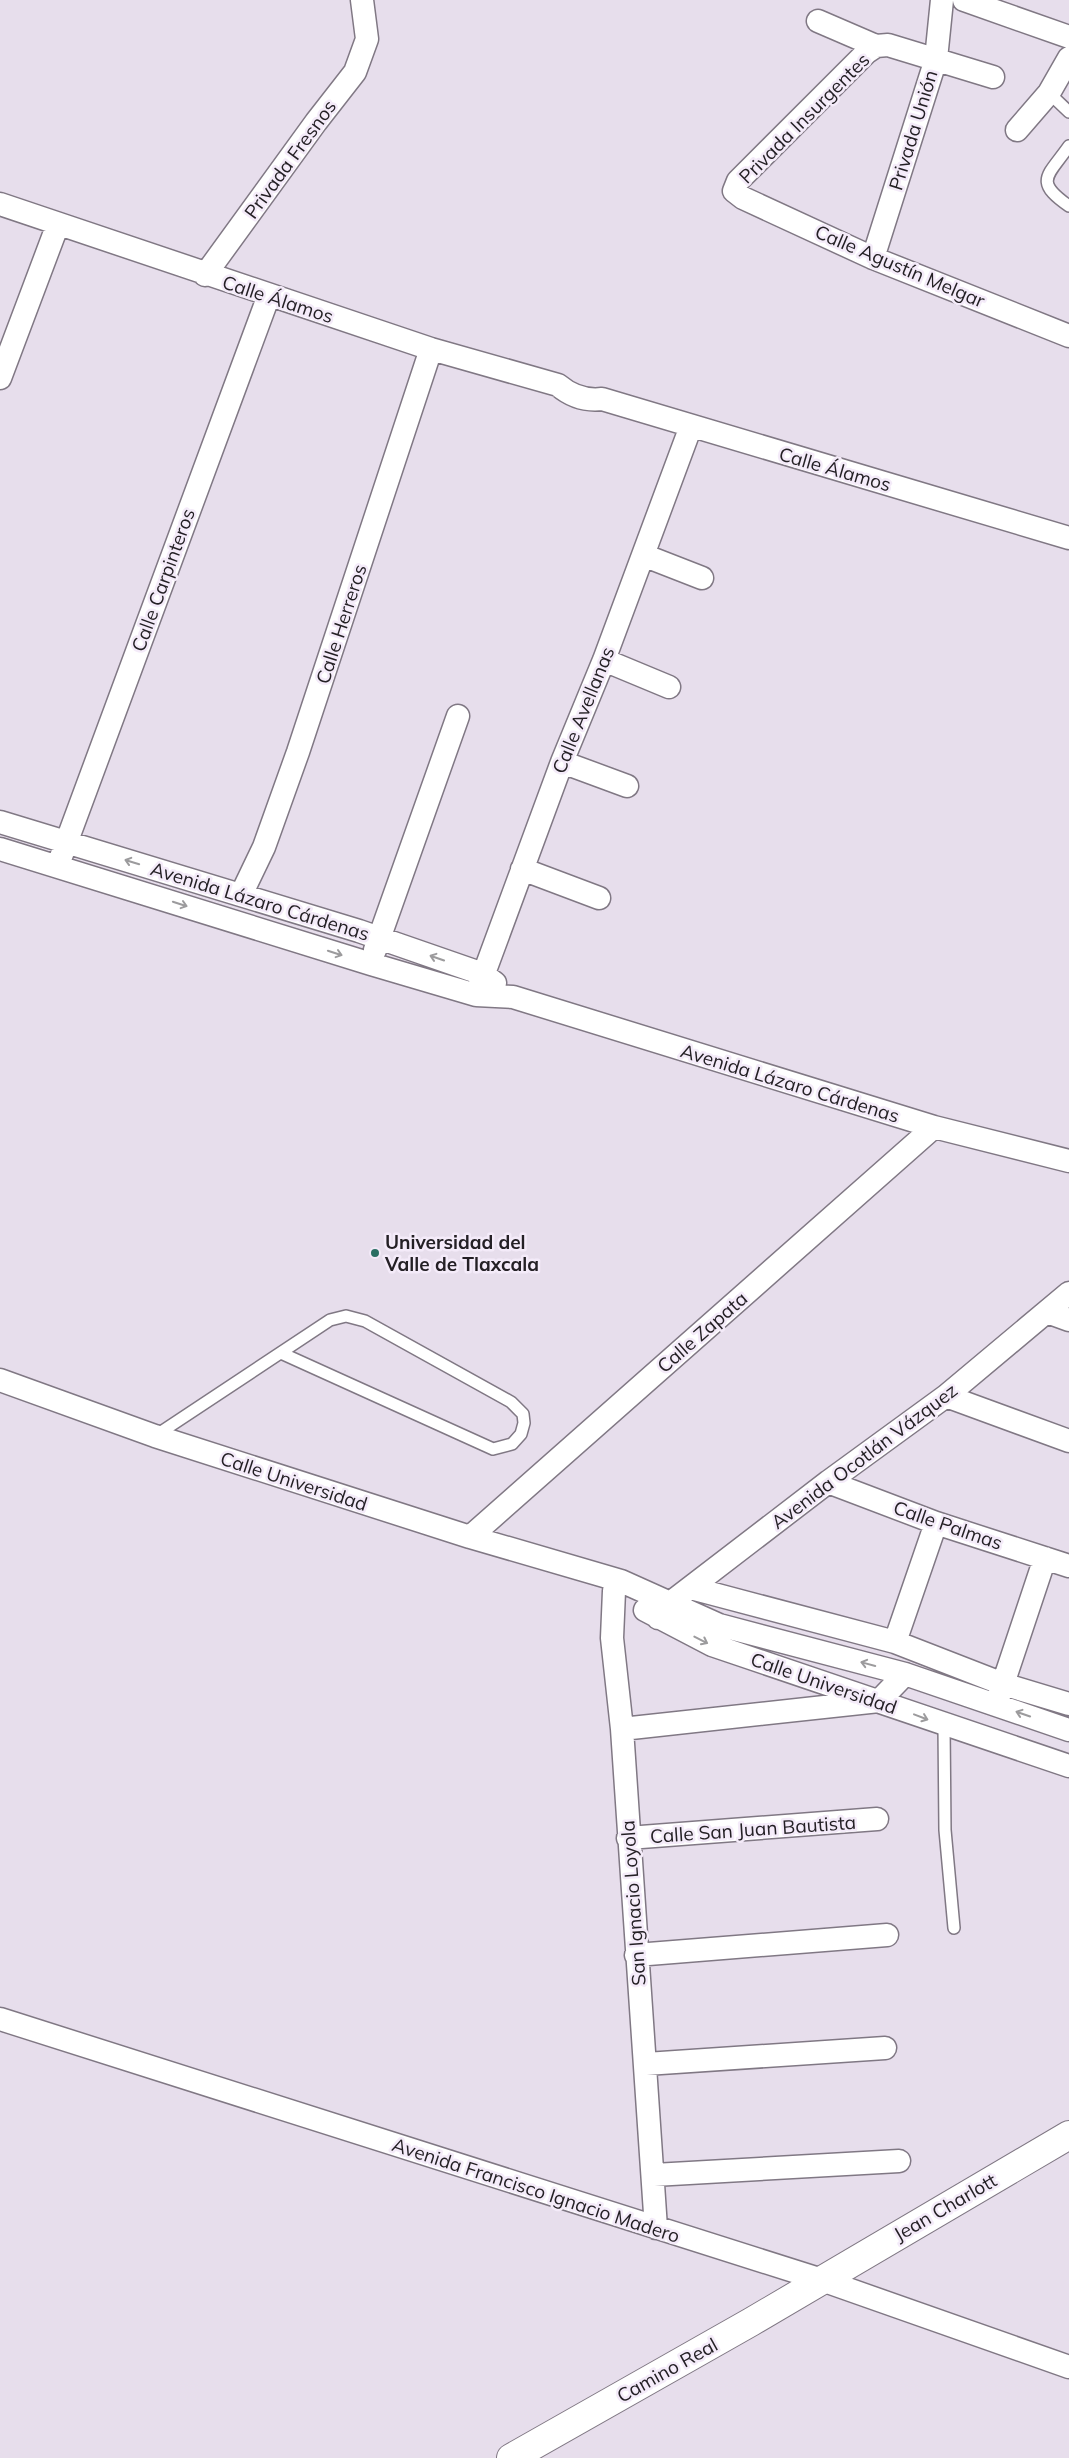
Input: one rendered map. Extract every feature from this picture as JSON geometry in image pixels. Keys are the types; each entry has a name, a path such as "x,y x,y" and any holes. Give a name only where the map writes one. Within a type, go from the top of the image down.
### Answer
{"street":[{"name":"Privada Fresnos","path":"205,275 316,122 355,72 367,39 362,0"},
{"name":"Privada Unión","path":"873,258 936,59 942,0"},
{"path":"964,0 1069,37"},
{"path":"818,21 876,46 888,46 993,77"},
{"name":"Privada Insurgentes","path":"734,191 738,181 867,52 876,46"},
{"path":"1017,130 1049,93 1069,58"},
{"name":"Calle Agustín Melgar","path":"734,191 743,198 873,258 1069,336"},
{"name":"Calle Álamos","path":"0,204 205,275 431,349 558,385 569,394 591,400 602,399 1069,538"},
{"path":"0,378 58,224"},
{"name":"Calle Carpinteros","path":"58,865 269,296"},
{"name":"Calle Herreros","path":"241,895 264,848 298,752 431,349"},
{"name":"Calle Avellanas","path":"480,984 562,762 604,660 691,426"},
{"path":"643,555 702,578"},
{"path":"604,660 669,687"},
{"path":"371,964 458,716"},
{"path":"562,762 627,786"},
{"name":"Avenida Lázaro Cárdenas","path":"0,822 380,938 513,997 934,1127 1069,1161"},
{"name":"Avenida Lázaro Cárdenas","path":"0,848 371,964 480,984"},
{"path":"522,869 599,898"},
{"name":"Calle Zapata","path":"470,1537 934,1127"},
{"name":"Avenida Ocotlán Vázquez","path":"663,1611 828,1482 946,1396 1069,1293"},
{"path":"1047,1312 1069,1320"},
{"name":"Calle Universidad","path":"0,1380 155,1436 470,1537 591,1572 663,1611 712,1645 879,1701 944,1726 1069,1766"},
{"path":"946,1396 1069,1441"},
{"name":"Calle Palmas","path":"828,1482 936,1523 1069,1566"},
{"path":"895,1642 936,1523"},
{"path":"999,1694 1045,1558"},
{"name":"San Ignacio Loyola","path":"618,1586 612,1638 622,1729 636,1955 654,2176 656,2228"},
{"path":"691,1588 895,1642 999,1694 1069,1704"},
{"name":"Calle Universidad","path":"663,1611 905,1674 999,1694 1069,1730"},
{"path":"622,1729 879,1701 905,1674"},
{"name":"Calle San Juan Bautista","path":"628,1838 877,1819"},
{"path":"636,1955 887,1935"},
{"name":"Avenida Francisco Ignacio Madero","path":"0,2019 822,2280 1069,2367"},
{"path":"646,2064 885,2048"},
{"name":"Jean Charlott","path":"822,2280 1069,2135"},
{"path":"654,2176 899,2161"},
{"name":"Camino Real","path":"511,2458 743,2327 822,2280"}],"lane":[{"path":"1049,93 1069,112"},
{"path":"1069,146 1047,177 1047,185 1051,193 1069,206"},
{"path":"155,1436 330,1320 346,1316 364,1321 511,1402 523,1414 524,1423 521,1434 512,1444 493,1449 281,1353"},
{"path":"944,1726 945,1830 954,1928"}],"place":[{"name":"Universidad del Valle de Tlaxcala","path":"375,1253"}]}
